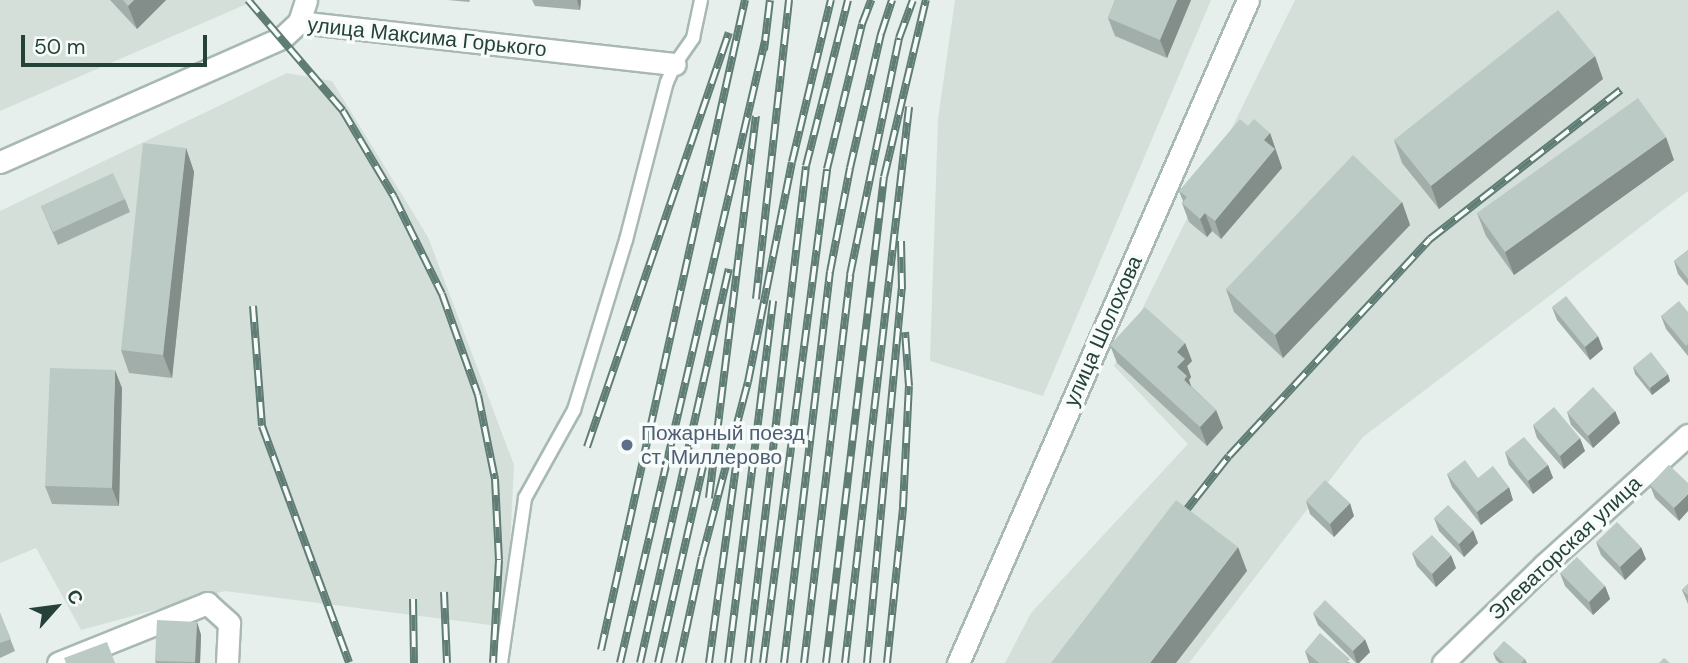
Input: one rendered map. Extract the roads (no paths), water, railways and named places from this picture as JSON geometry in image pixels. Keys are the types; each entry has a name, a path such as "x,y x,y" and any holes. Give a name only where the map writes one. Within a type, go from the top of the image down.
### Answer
{"street":[{"path":"299,22 306,0"},
{"name":"улица Шолохова","path":"958,663 1248,0"},
{"name":"улица Максима Горького","path":"0,162 283,37 299,22 675,64"},
{"name":"Элеваторская улица","path":"1443,663 1544,565 1688,435"},
{"path":"58,663 207,603 229,623 227,663"}],"lane":[{"path":"501,663 525,498 574,410 626,240 667,82 675,64 693,38 701,0"}],"railway":[{"path":"248,0 343,111 394,197 442,294 478,395 495,479 499,560 493,663"},
{"path":"601,650 745,0"},
{"path":"764,50 770,0"},
{"path":"756,299 789,0"},
{"path":"679,663 702,557 748,382 792,162 831,0"},
{"path":"748,663 806,166 848,0"},
{"path":"763,663 827,169 862,24 871,0"},
{"path":"784,663 830,272 850,168 881,34 892,0"},
{"path":"804,663 850,275 899,38 913,0"},
{"path":"826,663 884,177 926,0"},
{"path":"587,447 729,33"},
{"path":"620,663 765,41"},
{"path":"1176,523 1229,456 1430,239 1621,90"},
{"path":"845,663 909,107"},
{"path":"709,498 756,116"},
{"path":"867,663 902,289 901,241"},
{"path":"640,663 729,269"},
{"path":"728,663 773,301"},
{"path":"253,306 262,426 349,663"},
{"path":"887,663 903,507 909,386 905,332"},
{"path":"709,663 738,451"},
{"path":"658,663 706,453"},
{"path":"444,592 447,663"},
{"path":"413,599 414,663"}],"place":[{"name":"Пожарный поезд ст. Миллерово","path":"627,445"}]}
